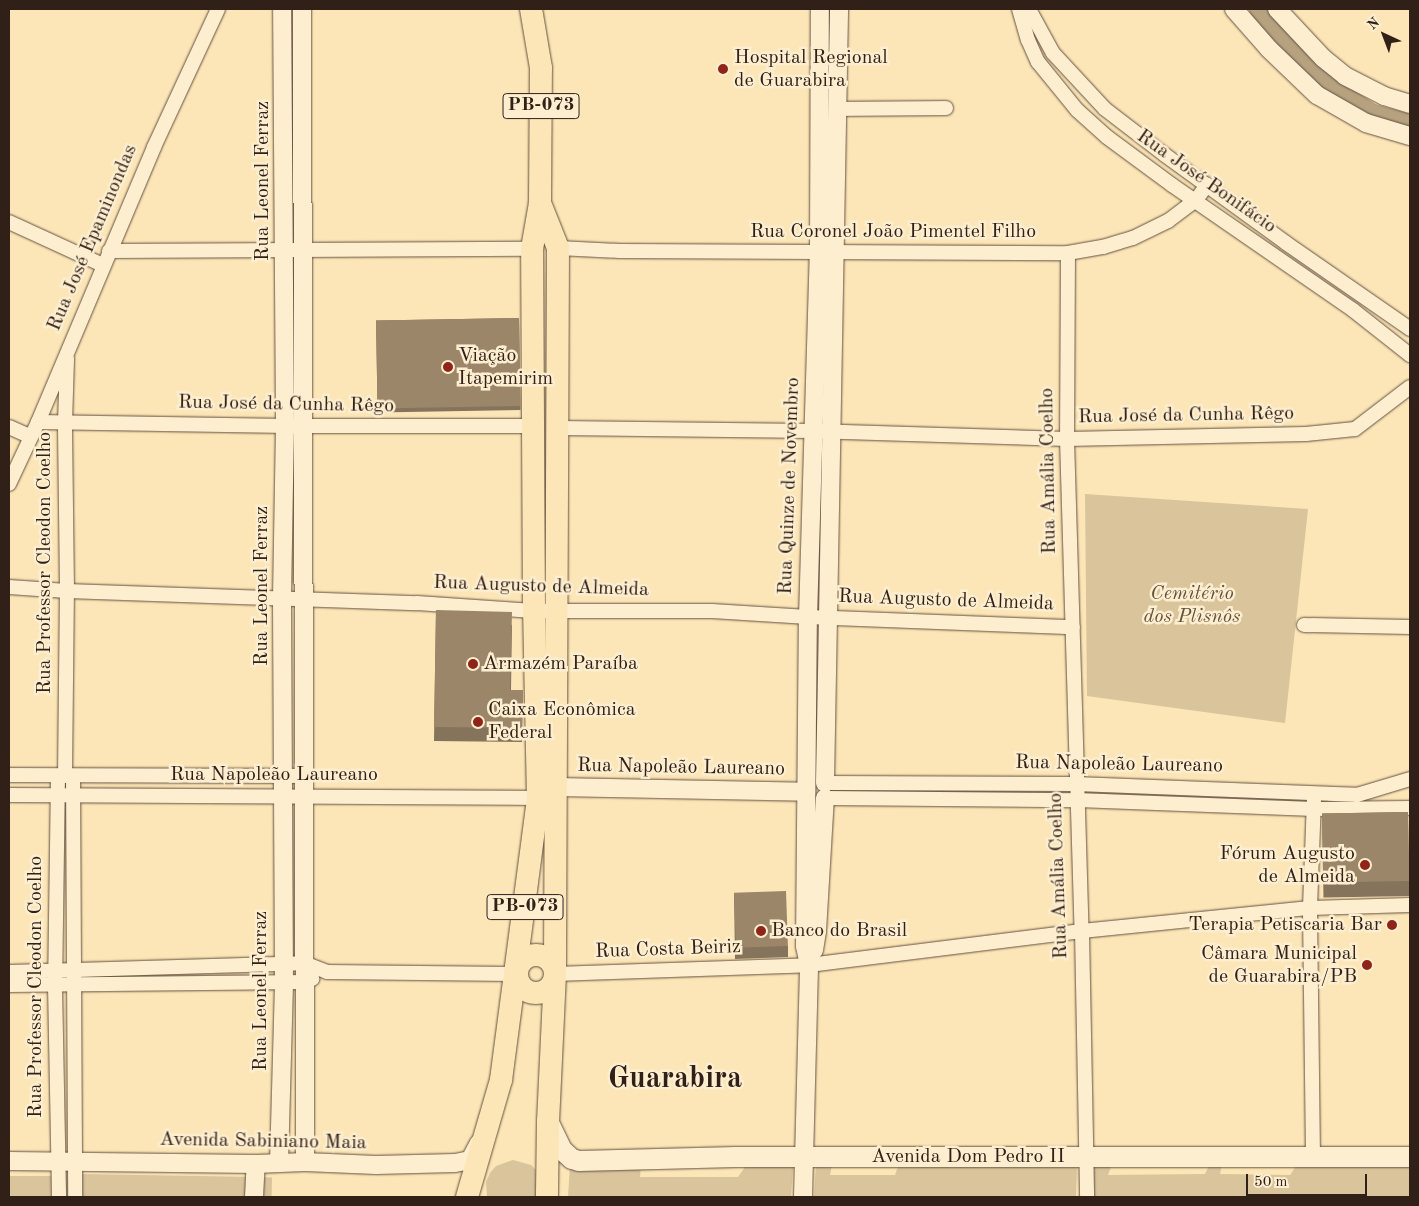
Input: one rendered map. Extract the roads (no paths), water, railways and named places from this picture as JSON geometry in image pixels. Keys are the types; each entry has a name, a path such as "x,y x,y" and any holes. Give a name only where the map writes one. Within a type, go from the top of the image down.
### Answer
{"main road":[{"name":"PB-073","path":"531,9 541,68 540,203 532,249 533,426 545,611 547,793 555,974 548,1122 547,1197"},
{"name":"PB-073","path":"540,203 558,248 558,428 545,611"},
{"path":"532,249 537,260 545,263 553,260 558,248"},
{"path":"533,426 537,419 547,415 556,421 558,428"},
{"name":"PB-073","path":"467,1197 501,1080 516,974 547,793"},
{"path":"516,974 517,980 525,991 538,993 550,987 555,974"},
{"name":"Avenida Dom Pedro II","path":"548,1122 562,1150 572,1159 579,1160 736,1157 805,1159 1084,1156 1410,1157"}],"street":[{"name":"Rua José Epaminondas","path":"9,484 38,422 109,251 218,9"},
{"name":"Rua Leonel Ferraz","path":"279,1163 284,982 282,963 284,777 282,598 285,425 282,9"},
{"name":"Rua Leonel Ferraz","path":"302,9 305,1162"},
{"name":"Rua Quinze de Novembro","path":"803,1197 809,965 817,931 825,791 827,617 833,431 820,9"},
{"name":"Rua Quinze de Novembro","path":"809,965 805,946 812,430 838,109 839,9"},
{"path":"1234,9 1269,49 1317,95 1366,123 1410,136"},
{"path":"1277,9 1323,58 1345,76 1384,96 1410,104"},
{"name":"Rua José Bonifácio","path":"1024,11 1053,53 1105,109 1286,243 1410,329"},
{"name":"Rua José Bonifácio","path":"1024,11 1038,62 1077,110 1107,137 1353,310 1410,355"},
{"path":"838,109 946,108"},
{"name":"Rua Coronel João Pimentel Filho","path":"558,248 827,253 1068,253 1103,247 1133,238 1168,221 1196,200 1207,185"},
{"path":"9,222 103,265"},
{"path":"1276,256 1286,243"},
{"path":"109,251 211,249 284,252 532,249"},
{"name":"Rua Amália Coelho","path":"1068,253 1067,439 1076,800 1082,930 1086,1197"},
{"name":"Rua Professor Cleodon Coelho","path":"59,1197 56,1161 55,978 57,796 65,776 67,591 65,423 68,349"},
{"name":"Rua José da Cunha Rêgo","path":"558,428 812,430 1067,439 1306,434 1348,431 1361,424 1410,387"},
{"name":"Rua José da Cunha Rêgo","path":"38,422 303,426 533,426"},
{"path":"9,427 31,437"},
{"name":"Rua Augusto de Almeida","path":"9,587 545,611 712,610 808,617 1073,627"},
{"path":"1304,625 1410,627"},
{"name":"Rua Napoleão Laureano","path":"9,775 304,776"},
{"name":"Rua Professor Cleodon Coelho","path":"65,776 73,795 74,1197"},
{"name":"Rua Napoleão Laureano","path":"825,791 1076,784 1356,795 1410,779"},
{"path":"806,792 811,782 819,780 825,791"},
{"name":"Rua Napoleão Laureano","path":"825,791 1314,809 1410,808"},
{"name":"Rua Napoleão Laureano","path":"9,795 284,797 806,792"},
{"path":"1313,792 1310,908 1313,1156"},
{"name":"Rua Costa Beiriz","path":"555,974 809,965 1082,930 1310,908 1410,905"},
{"path":"9,985 55,978 282,963 304,963 327,972 516,974"},
{"path":"9,972 55,978"},
{"path":"74,977 304,982 327,972"},
{"name":"Avenida Sabiniano Maia","path":"9,1161 256,1164 305,1162 376,1165 455,1163 470,1160 490,1117"},
{"path":"254,1197 256,1164"}],"waterway":[{"path":"1258,9 1283,40 1327,84 1373,113 1410,123"}],"place":[{"name":"Hospital Regional de Guarabira","path":"723,69"},
{"name":"Viação Itapemirim","path":"448,367"},
{"name":"Armazém Paraíba","path":"473,664"},
{"name":"Caixa Econômica Federal","path":"478,722"},
{"name":"Fórum Augusto de Almeida","path":"1365,865"},
{"name":"Terapia Petiscaria Bar","path":"1392,925"},
{"name":"Banco do Brasil","path":"761,931"},
{"name":"Câmara Municipal de Guarabira/PB","path":"1367,965"}],"district":[{"name":"Guarabira","path":"675,1079"}],"park label":[{"name":"Cemitério dos Plisnôs","path":"1192,606"}]}
